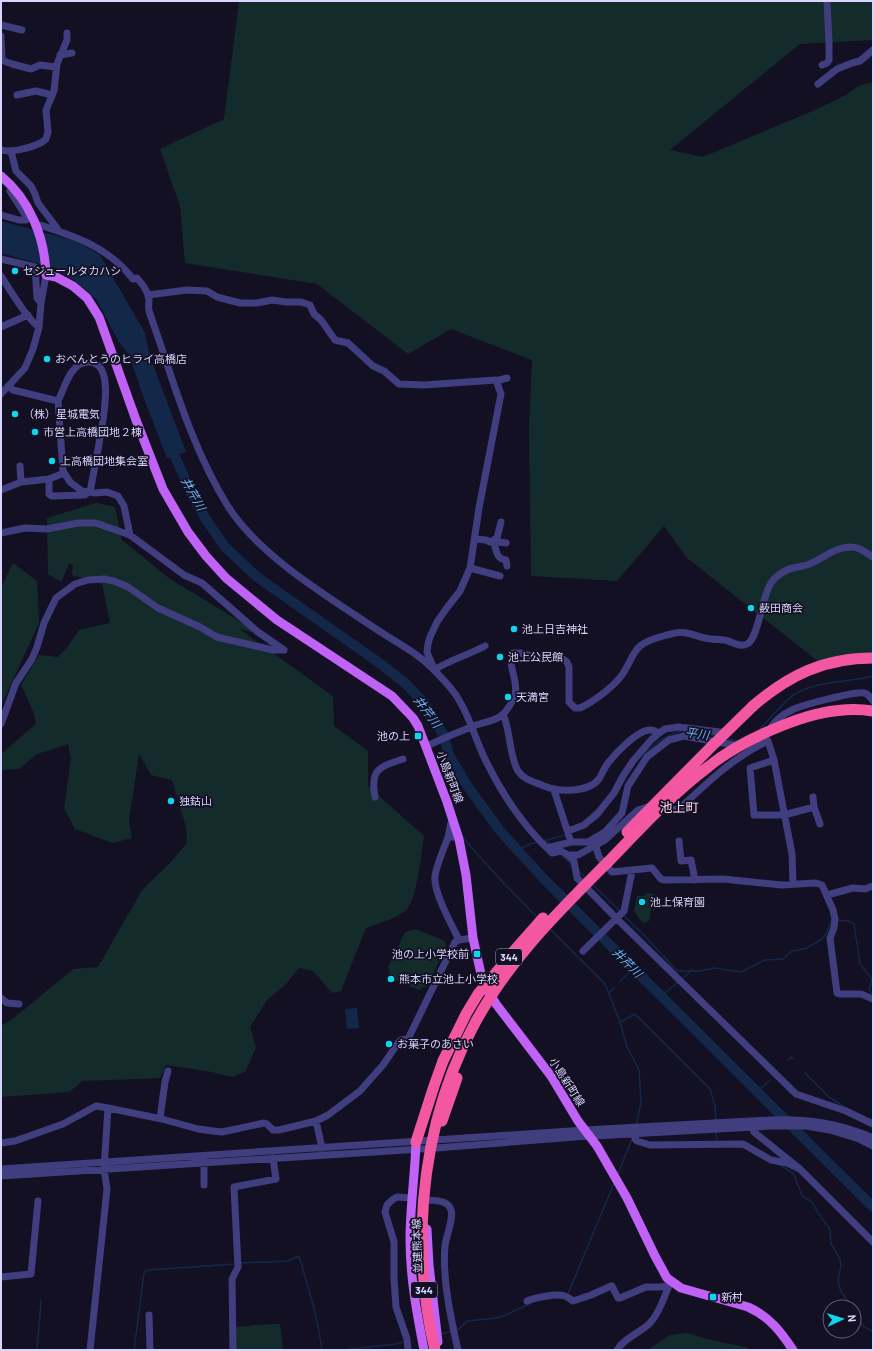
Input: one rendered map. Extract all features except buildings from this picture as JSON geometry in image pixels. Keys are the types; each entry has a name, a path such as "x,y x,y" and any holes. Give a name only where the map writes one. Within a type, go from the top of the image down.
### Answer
{"highway":[{"name":"344","path":"428,1350 417,1277 419,1229 429,1155 447,1087 462,1048 473,1026 515,955 532,929 711,747 767,694 792,677 807,670 842,660 873,658"},
{"name":"344","path":"515,955 680,789 722,757 755,737 774,728 810,715 850,709 873,711"},
{"path":"416,1146 443,1061 466,1014 478,994 515,955"},
{"path":"437,1144 449,1098 457,1078 475,1036 515,955"},
{"name":"344","path":"419,1229 425,1299 435,1350"}],"main road":[{"path":"2,177 10,184 26,204 37,227 46,272"},
{"name":"小島新町線","path":"46,272 73,286 86,298 99,317 136,420 163,489 188,532 206,556 226,578 277,620 392,696 414,718 427,746 459,839 466,875 473,938 481,974 486,988 496,1004 551,1076 578,1121 597,1146 619,1183 662,1271 670,1284 758,1311 774,1325 793,1350"},
{"name":"並建熊本線","path":"437,1144 431,1170 428,1200 428,1265 439,1350"},
{"name":"並建熊本線","path":"416,1146 411,1198 411,1272 424,1350"}],"street":[{"path":"822,65 827,63 829,60 827,1"},
{"path":"1,26 17,31"},
{"path":"1,150 11,151 40,143 46,139 48,132 46,110 54,91 56,67 67,40 67,33"},
{"path":"1,36 2,60 7,63 31,69 40,65 56,67"},
{"path":"818,84 837,69 852,62 860,61 873,50"},
{"path":"60,55 72,53"},
{"path":"17,95 36,91 52,95"},
{"path":"11,151 16,172 30,186 38,203 57,230"},
{"path":"1,215 24,220 27,218 2,177 16,172"},
{"path":"37,227 40,225 82,239 105,252 122,265 133,279 143,294 172,381 202,458 213,480 233,513 252,536 292,571 336,602 418,655 434,670 458,698 484,757 499,784 517,814 536,838 552,853 561,851 568,855 574,861 577,878 796,1094 846,1111 873,1124"},
{"path":"1,259 35,268 37,298 41,303"},
{"path":"1,394 25,368 33,349 39,327 46,272"},
{"path":"1,276 28,315 39,327"},
{"path":"133,279 137,278 148,295 148,308"},
{"path":"148,295 187,290 207,291 217,297 240,303 257,303 268,300 301,302 310,305 314,314 321,320 335,340 348,343 373,366 384,371 399,384 424,385 496,381 507,378"},
{"path":"1,327 28,315"},
{"path":"90,492 106,399 104,373 101,368 89,362 81,364 73,369 58,400 63,471 70,482 82,491 90,492 107,492 118,496 124,506 130,535"},
{"path":"434,670 427,652 430,637 446,609 460,591 470,568 479,508 501,394 496,381"},
{"path":"8,386 14,390 58,400"},
{"path":"20,466 21,482"},
{"path":"1,490 21,482 49,479 64,473"},
{"path":"49,479 49,494 52,496 85,495 90,492"},
{"path":"493,541 497,538 501,522"},
{"path":"1,533 25,528 47,529 96,523 130,535 184,575 202,583 258,632 284,650 273,650 217,637 200,627 158,608 128,587 104,579 88,580 75,584 56,598 44,623 32,660 16,683 1,724"},
{"path":"475,539 506,543"},
{"path":"493,541 497,556 506,560 507,566"},
{"path":"427,746 500,717 504,714 515,696 516,687 511,667 511,657 513,653 520,653 539,658 562,658 567,662 569,667 569,702 576,708 580,708 614,684 624,673 637,649 658,638 681,632 688,632 711,639 723,639 743,646 747,645 751,642 754,636 769,586 781,573 787,569 807,565 836,550 844,548 852,547 860,549 873,558"},
{"path":"470,568 500,576"},
{"path":"434,670 451,660 471,654 485,646"},
{"path":"568,855 578,855 595,844 605,840 638,810 651,806 678,810 704,785 766,739 773,724 791,710 805,705 864,693 873,701"},
{"path":"504,714 508,725 517,770 526,779 554,790 579,790 595,782 599,779 608,763 640,732 651,730 659,733"},
{"path":"547,848 560,845 598,813 614,793 633,761 651,740 665,729 678,727 728,733 725,743"},
{"path":"569,836 588,842 605,832 622,813 628,786 647,757 670,740 684,736 742,746 766,739"},
{"path":"766,739 774,760 792,854 794,884"},
{"path":"375,797 373,784 376,773 385,765 403,759"},
{"path":"774,760 750,768 754,815 784,815 814,807"},
{"path":"554,790 569,836"},
{"path":"813,797 814,807 820,824"},
{"path":"452,816 448,837 435,876 436,887 444,909 459,940"},
{"path":"448,837 459,839"},
{"path":"679,841 681,861 691,860 694,880"},
{"path":"595,844 599,857 612,872 652,868 661,879 665,880 723,880 782,885 816,883 822,885 835,918 834,928 830,938 837,993 861,994 873,999"},
{"path":"583,951 618,917 632,870"},
{"path":"827,895 853,888 865,889 873,886"},
{"path":"1,1143 15,1141 63,1124 96,1106 160,1118 198,1129 222,1132 264,1123 273,1130 278,1130 316,1121 328,1115 360,1091 398,1043 401,1040 408,1039 455,942 473,938"},
{"path":"1,998 7,1003 19,1004"},
{"path":"160,1118 168,1071"},
{"path":"90,1350 107,1189 104,1166 108,1108"},
{"path":"1,1176 322,1148 416,1146 637,1131 749,1126 798,1119 860,1133 873,1138"},
{"path":"316,1121 322,1148"},
{"path":"749,1126 800,1169 873,1242"},
{"path":"828,1126 873,1146"},
{"path":"637,1131 635,1139 637,1141 658,1146 743,1144 771,1160 787,1163 800,1169"},
{"path":"204,1159 273,1158 394,1147"},
{"path":"233,1350 232,1279 238,1267 234,1187 276,1179 273,1158"},
{"path":"204,1159 204,1185"},
{"path":"1,1169 104,1166"},
{"path":"408,1350 396,1307 394,1242 385,1212 387,1205 397,1197 411,1198"},
{"path":"428,1200 440,1200 445,1202 452,1211 445,1246 445,1270 458,1350"},
{"path":"1,1276 31,1274 38,1201"},
{"path":"526,1301 537,1297 564,1295 573,1302 611,1286 618,1298 620,1298 646,1287 659,1287 670,1284"},
{"path":"617,1350 623,1341 650,1323 660,1308 670,1284"},
{"path":"149,1315 150,1350"}],"green space":[{"path":"239,1 873,1 873,40 800,44 670,150 703,157 815,110 846,95 858,86 873,82 873,654 819,662 687,558 664,526 617,581 531,576 529,427 532,360 451,329 408,354 317,284 185,263 180,206 160,149 224,119"},
{"path":"96,503 115,507 122,540 170,579 264,636 238,628 333,696 334,726 368,751 368,786 424,836 419,873 414,893 408,908 395,917 366,928 341,991 332,993 313,971 299,968 284,986 267,1000 250,1027 256,1047 246,1071 232,1077 212,1072 166,1065 160,1078 83,1081 69,1092 1,1097 1,1026 15,1017 73,969 98,967 142,890 170,863 187,843 186,827 172,780 151,775 139,754 129,820 132,838 112,843 75,829 64,808 71,759 68,744 37,754 19,769 1,770 1,754 36,724 34,713 21,685 39,655 58,657 66,649 79,630 110,623 102,584 72,575 73,564 69,564 61,582 48,574 47,518"},
{"path":"13,563 37,581 39,623 1,706 1,587"},
{"path":"647,893 654,894 649,921 644,923 639,919 634,911 637,896 644,896"},
{"path":"415,929 445,941 446,946 427,987 423,987 419,990 388,977 390,972 388,967 405,932"},
{"path":"280,1324 283,1350 233,1350 233,1327"},
{"path":"687,1333 745,1347 751,1350 649,1350 670,1335"}],"water":[{"path":"1,221 77,242 100,255 145,333 150,357 186,452 167,458 129,355 119,342 96,299 74,280 55,268 1,253"},
{"path":"357,1008 359,1028 347,1029 345,1009"}],"waterway":[{"name":"井芹川","path":"169,443 193,497 225,547 257,577 378,662 405,683 424,703 435,720 444,736 449,755 468,787 501,832 542,877 873,1207"},
{"name":"平川","path":"760,729 787,701 804,689 823,684 873,676"},
{"name":"平川","path":"643,755 665,737 681,731"},
{"name":"平川","path":"706,734 716,736"},
{"name":"平川","path":"726,738 736,741 740,740"},
{"name":"平川","path":"591,823 602,814"},
{"name":"平川","path":"543,841 566,835"},
{"path":"463,838 537,917"},
{"name":"平川","path":"546,840 550,844"},
{"path":"518,850 537,842"},
{"path":"563,856 572,865"},
{"path":"579,871 586,879"},
{"path":"592,884 621,912"},
{"path":"623,915 644,935 677,971 699,971 714,968 741,972 765,960 783,959 792,951 807,948 822,939 827,932 831,921 833,921"},
{"path":"837,920 848,921 854,924 860,964 872,979 869,991 873,994"},
{"path":"550,929 605,984 620,1022 627,1047 639,1070 641,1103 636,1125"},
{"path":"619,982 633,969"},
{"path":"684,977 692,970"},
{"path":"661,996 677,983"},
{"path":"609,993 614,988"},
{"path":"620,1022 635,1014 710,1089 715,1106 716,1120"},
{"path":"788,1060 791,1057 793,1059"},
{"path":"805,1073 829,1097 846,1108"},
{"path":"757,1092 770,1080"},
{"path":"716,1132 717,1141"},
{"path":"618,1174 632,1139"},
{"path":"780,1165 794,1174 802,1196 812,1202 830,1229 831,1244 840,1259 841,1266 838,1280 840,1289 846,1299"},
{"path":"568,1294 614,1183"},
{"path":"240,1263 288,1261 299,1256 315,1314 322,1350"},
{"path":"134,1350 144,1273 147,1270 236,1264"},
{"path":"37,1350 41,1301"},
{"path":"456,1330 458,1330 467,1321 496,1318 531,1303"},
{"path":"862,1324 873,1332"},
{"path":"442,1334 452,1331"},
{"path":"342,1350 403,1342"}],"place":[{"name":"セジュールタカハシ","path":"15,271"},
{"name":"おべんとうのヒライ高橋店","path":"47,359"},
{"name":"（株）星城電気","path":"15,414"},
{"name":"市営上高橋団地２棟","path":"35,432"},
{"name":"上高橋団地集会室","path":"52,461"},
{"name":"薮田商会","path":"751,608"},
{"name":"池上日吉神社","path":"514,629"},
{"name":"池上公民館","path":"500,657"},
{"name":"天満宮","path":"508,697"},
{"name":"池の上","path":"418,736"},
{"name":"独鈷山","path":"171,801"},
{"name":"池上保育園","path":"642,902"},
{"name":"池の上小学校前","path":"477,954"},
{"name":"熊本市立池上小学校","path":"391,979"},
{"name":"お菓子のあさい","path":"389,1044"},
{"name":"新村","path":"713,1297"}],"district":[{"name":"池上町","path":"679,807"}]}
